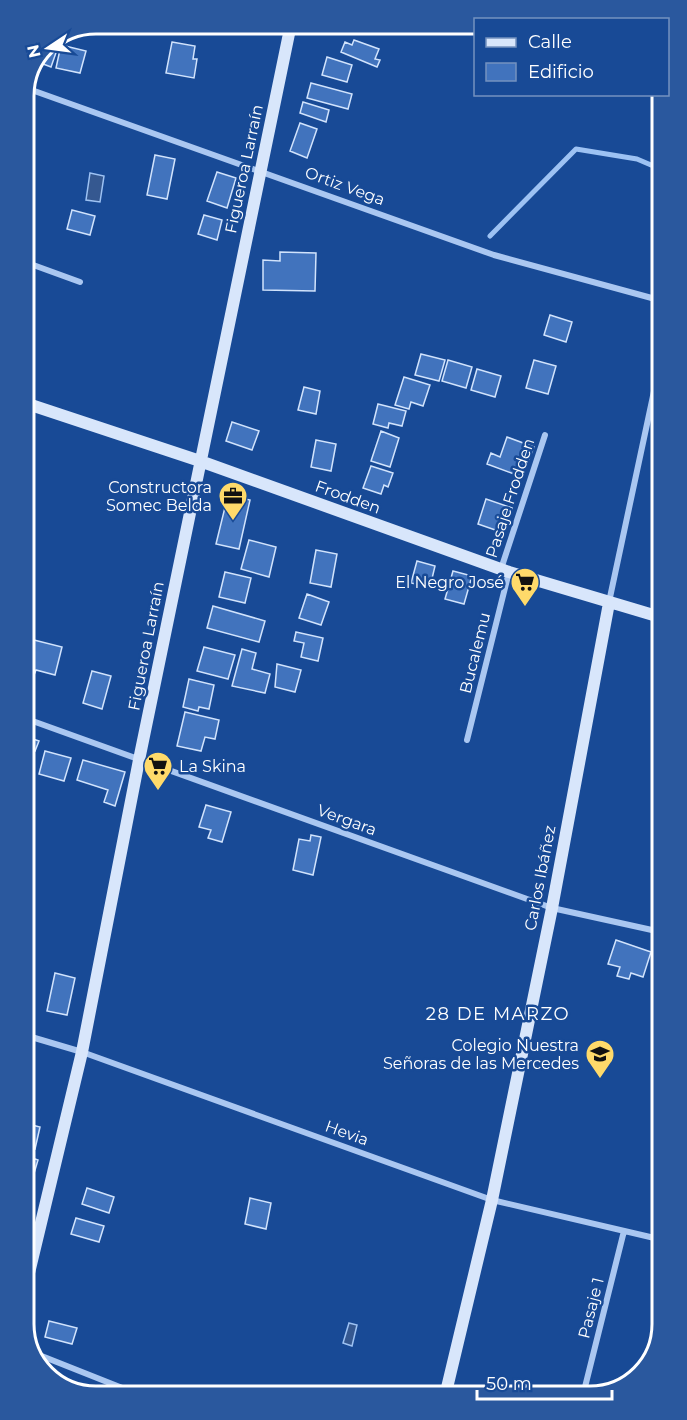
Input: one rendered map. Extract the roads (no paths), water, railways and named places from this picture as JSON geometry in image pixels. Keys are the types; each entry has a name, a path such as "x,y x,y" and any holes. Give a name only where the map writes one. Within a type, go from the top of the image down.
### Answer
{"street":[{"name":"Figueroa Larraín","path":"34,1252 82,1053 139,760 289,34"},
{"name":"Ortiz Vega","path":"35,91 494,255 652,298"},
{"path":"35,266 80,282"},
{"name":"Carlos Ibáñez","path":"448,1386 492,1200 552,908 609,603 652,401"},
{"name":"Frodden","path":"35,406 200,461 505,570 652,615"},
{"name":"Pasaje Frodden","path":"505,570 545,435"},
{"name":"Bucalemu","path":"467,740 505,570"},
{"name":"Vergara","path":"34,722 552,908 652,931"},
{"name":"Hevia","path":"34,1038 492,1200 652,1237"},
{"name":"Pasaje 1","path":"585,1386 624,1231"},
{"path":"44,1357 115,1385"}],"water":[{"path":"90,173 104,176 100,202 86,200"},
{"path":"349,1323 357,1325 352,1346 343,1343"}],"waterway":[{"path":"490,236 576,149 637,159 652,165"}],"place":[{"name":"Constructora Somec Belda","path":"233,522"},
{"name":"El Negro José","path":"525,608"},
{"name":"La Skina","path":"158,792"},
{"name":"Colegio Nuestra Señoras de las Mercedes","path":"600,1080"}],"district":[{"name":"28 DE MARZO","path":"498,1014"}]}
